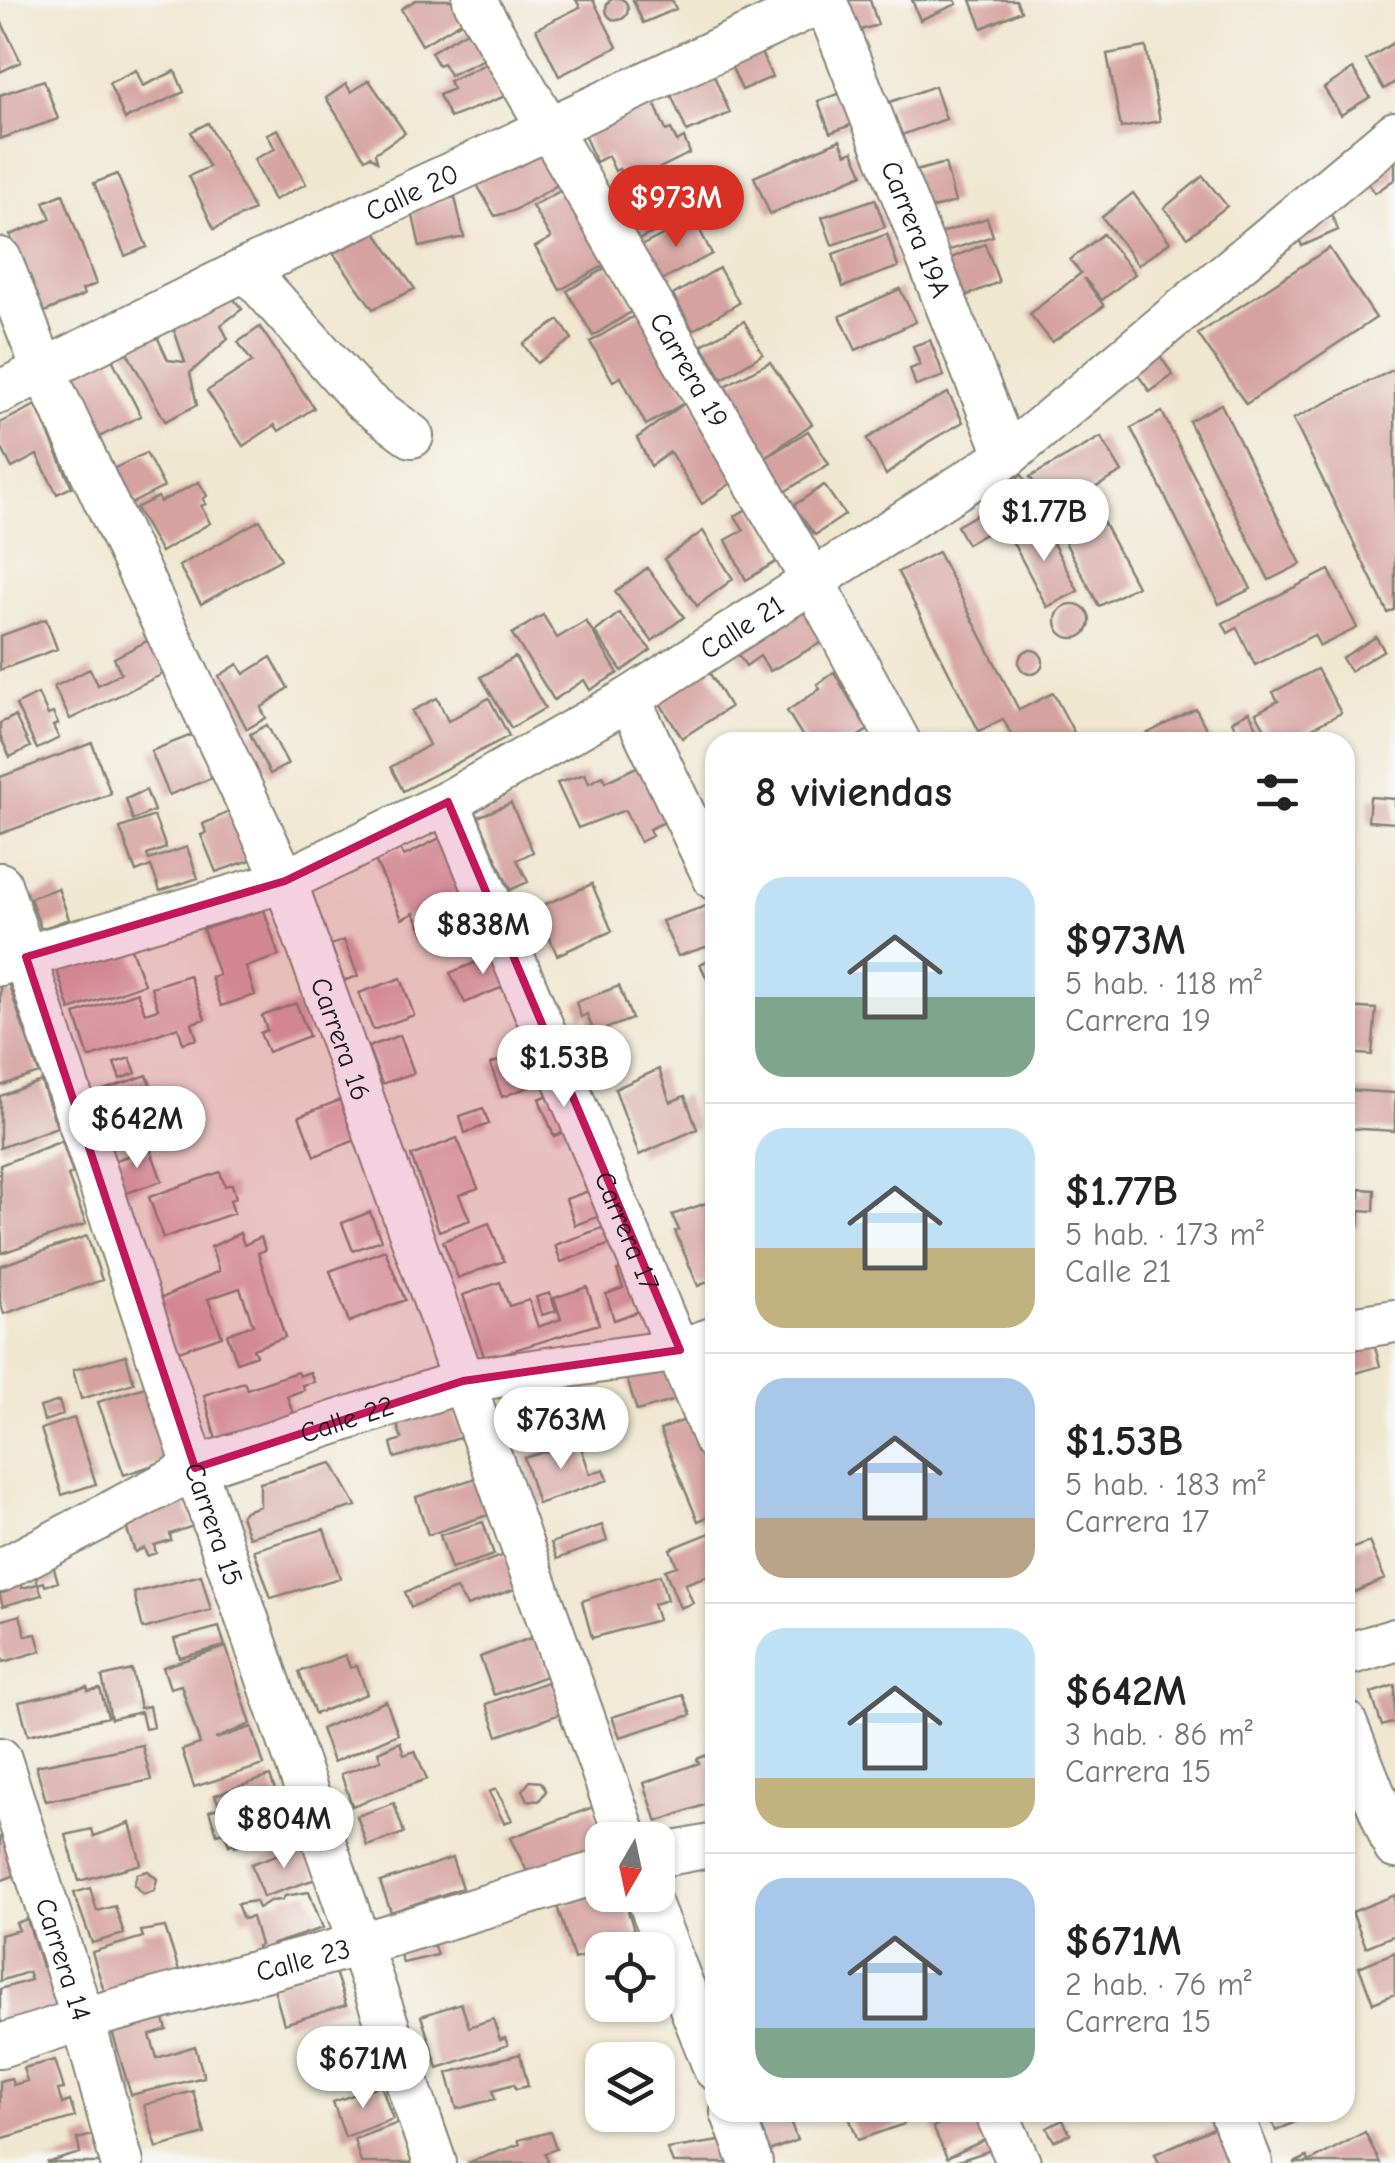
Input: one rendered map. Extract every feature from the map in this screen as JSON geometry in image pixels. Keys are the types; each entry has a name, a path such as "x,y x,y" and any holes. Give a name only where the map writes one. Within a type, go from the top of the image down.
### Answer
{"street":[{"name":"Carrera 19","path":"474,0 814,583 894,732"},
{"name":"Calle 20","path":"0,392 246,269 826,0"},
{"name":"Carrera 19A","path":"826,0 1008,456"},
{"name":"Calle 21","path":"13,960 285,881 448,802 629,698 1008,456 1395,132"},
{"name":"Carrera 16","path":"0,259 44,371 285,881 621,1822"},
{"path":"246,269 362,399 412,436"},
{"path":"629,698 705,859"},
{"name":"Carrera 17","path":"448,802 697,1344 705,1387"},
{"name":"Carrera 15","path":"0,884 13,960 195,1468 435,2163"},
{"path":"1355,1328 1395,1322"},
{"name":"Calle 22","path":"0,1570 195,1468 463,1381 697,1344"},
{"path":"1355,1653 1395,1640"},
{"path":"1355,1747 1395,1848"},
{"name":"Carrera 14","path":"0,1759 84,2019 122,2163"},
{"path":"675,1853 705,1847"},
{"name":"Calle 23","path":"0,2046 585,1876"},
{"path":"655,1912 705,2044"},
{"path":"736,2122 751,2163"},
{"path":"1001,2122 1019,2163"},
{"path":"1235,2122 1251,2163"}],"highlighted area":[{"path":"448,802 680,1350 463,1381 195,1468 26,957 285,881"}],"building":[{"path":"621,-1 627,5 625,17 609,17 609,1"},
{"path":"416,0 451,0 463,21 422,45 401,9"},
{"path":"576,0 593,0 617,47 559,76 536,29 580,7"},
{"path":"633,0 672,0 676,9 643,23"},
{"path":"870,0 878,25 850,33 841,3"},
{"path":"912,0 955,0 957,4 920,20"},
{"path":"971,0 1016,0 1021,11 982,28"},
{"path":"0,19 21,62 0,72"},
{"path":"472,28 487,58 450,75 431,52"},
{"path":"1395,42 1395,82 1384,89 1366,60"},
{"path":"758,46 772,77 742,90 728,59"},
{"path":"1146,47 1160,121 1121,128 1107,54"},
{"path":"492,61 508,95 450,118 439,95 453,89 449,81"},
{"path":"1353,69 1370,97 1341,115 1324,88"},
{"path":"136,70 143,86 175,71 184,92 125,119 109,83"},
{"path":"712,71 730,113 687,132 669,90"},
{"path":"44,80 58,119 0,139 0,95"},
{"path":"369,80 405,133 375,153 377,161 370,156 365,159 326,98 346,84 351,92"},
{"path":"935,86 946,119 899,136 887,103"},
{"path":"649,90 666,131 671,129 677,142 684,138 690,153 627,184 608,156 596,162 578,121"},
{"path":"844,92 856,123 830,133 818,101"},
{"path":"208,123 254,210 214,229 189,176 209,167 191,132"},
{"path":"278,129 306,184 274,200 254,159 275,149 267,134"},
{"path":"542,135 564,181 513,211 495,216 468,169"},
{"path":"840,140 846,154 853,151 863,174 770,214 754,177"},
{"path":"1395,149 1395,179 1375,193 1364,177"},
{"path":"945,163 955,202 922,211 912,172"},
{"path":"117,174 147,247 125,256 94,183"},
{"path":"1203,176 1227,206 1188,237 1164,208"},
{"path":"659,177 682,218 638,240 615,200"},
{"path":"568,187 612,261 560,290 535,247 551,238 532,206"},
{"path":"1133,193 1170,242 1138,265 1102,217"},
{"path":"63,194 96,284 82,290 84,295 42,313 10,235 51,219 44,202"},
{"path":"455,197 464,237 420,247 411,207"},
{"path":"875,199 885,227 832,245 822,217"},
{"path":"1329,210 1338,230 1302,246 1293,225"},
{"path":"987,218 993,236 941,253 935,235"},
{"path":"694,219 712,254 659,281 641,246"},
{"path":"376,233 415,289 373,309 333,253"},
{"path":"887,234 898,267 843,287 833,254"},
{"path":"1103,234 1135,274 1102,300 1084,278 1104,306 1052,342 1030,314 1081,273 1070,260"},
{"path":"985,244 999,282 951,302 937,264"},
{"path":"1329,248 1376,318 1246,404 1198,334"},
{"path":"609,266 634,310 593,336 567,291"},
{"path":"719,268 739,303 693,330 673,295"},
{"path":"900,289 916,322 856,350 840,316"},
{"path":"231,296 242,309 221,325 228,339 190,373 197,405 165,421 122,343 153,328 168,360 185,362 169,315"},
{"path":"641,312 737,479 702,504 670,452 651,466 637,438 686,402 646,425 621,377 613,381 590,342"},
{"path":"559,320 572,339 537,363 523,344"},
{"path":"744,321 763,354 722,379 702,345"},
{"path":"260,327 314,408 279,431 275,425 243,446 207,391 252,362 238,342"},
{"path":"930,340 944,376 916,386 910,369 920,365 913,346"},
{"path":"1152,344 1173,375 1150,392 1128,361"},
{"path":"110,355 141,416 97,438 66,377"},
{"path":"770,362 812,424 763,458 725,386"},
{"path":"1395,369 1395,609 1388,613 1293,419"},
{"path":"948,393 963,422 928,442 886,475 867,439"},
{"path":"1221,404 1301,564 1269,580 1189,421"},
{"path":"36,405 72,487 57,494 37,455 12,468 0,445 0,423"},
{"path":"1162,412 1251,589 1219,604 1131,428"},
{"path":"808,431 829,464 784,492 764,459"},
{"path":"1101,437 1122,472 1051,513 1030,477"},
{"path":"146,453 164,487 128,505 111,470"},
{"path":"1022,475 1040,507 1008,525 991,493"},
{"path":"199,482 207,496 203,499 206,504 201,506 210,523 161,552 136,508 158,497 160,502"},
{"path":"824,485 845,515 815,535 793,506"},
{"path":"1094,505 1137,586 1099,606 1056,525"},
{"path":"752,506 779,560 746,580 726,540 744,530 735,516"},
{"path":"992,506 1002,524 967,544 957,526"},
{"path":"260,520 281,559 201,604 179,566"},
{"path":"1041,520 1078,591 1047,607 1010,537"},
{"path":"703,531 733,579 697,606 664,559"},
{"path":"938,552 1019,710 1053,693 1074,732 1010,732 1003,719 979,731 898,572"},
{"path":"647,568 684,617 652,641 615,592"},
{"path":"1329,570 1357,628 1320,646 1314,635 1255,665 1237,628 1228,633 1223,623"},
{"path":"1073,604 1085,609 1090,621 1085,633 1073,638 1061,633 1056,621 1061,609"},
{"path":"803,606 824,641 770,671 760,656 746,666 731,644"},
{"path":"619,613 651,650 622,671 595,632"},
{"path":"543,615 557,638 586,621 618,673 590,690 584,680 554,700 512,634"},
{"path":"46,619 57,649 0,670 0,636"},
{"path":"1376,637 1384,650 1350,671 1342,658"},
{"path":"151,639 167,672 70,719 54,687 90,669 98,685 121,673 114,658"},
{"path":"1026,650 1036,650 1043,662 1036,674 1026,674 1019,667 1019,657"},
{"path":"271,657 288,688 261,708 266,718 247,729 219,676 238,664 244,674"},
{"path":"515,657 545,708 511,728 481,677"},
{"path":"703,662 730,707 682,738 654,694"},
{"path":"1317,669 1341,713 1304,732 1266,732 1256,713 1278,701 1273,692"},
{"path":"834,672 868,730 800,732 787,711 820,689 817,684"},
{"path":"38,694 48,715 53,713 58,724 53,726 59,738 37,749 16,705"},
{"path":"437,698 448,721 489,698 509,736 403,791 391,767 429,745 412,711"},
{"path":"1196,709 1208,732 1150,732"},
{"path":"1249,712 1260,732 1238,732 1232,721"},
{"path":"15,716 30,747 10,757 0,736 0,723"},
{"path":"267,725 288,764 270,774 250,734"},
{"path":"194,734 212,778 169,795 151,751"},
{"path":"92,743 111,794 0,834 0,777"},
{"path":"643,764 665,822 649,829 652,836 640,842 625,810 578,828 557,783 585,774 589,783 603,776 605,782"},
{"path":"146,790 154,811 133,820 126,799"},
{"path":"1370,797 1395,799 1395,823 1368,821"},
{"path":"511,803 533,852 517,860 528,882 510,890 478,817"},
{"path":"231,811 251,860 216,872 201,835 206,833 203,824"},
{"path":"154,816 166,848 147,855 149,860 187,847 198,878 160,891 151,866 136,872 120,828"},
{"path":"444,836 469,887 451,895 461,916 424,934 414,913 402,919 375,860 399,847 404,856"},
{"path":"592,884 612,931 557,955 537,908"},
{"path":"58,888 69,919 41,929 30,898"},
{"path":"705,906 705,947 678,956 662,921"},
{"path":"264,910 279,956 246,967 255,995 221,1006 211,977 219,975 203,929"},
{"path":"344,940 358,976 344,981 331,945"},
{"path":"130,946 144,984 70,1010 55,965"},
{"path":"501,952 515,982 465,1003 450,973"},
{"path":"5,974 39,1073 0,1086 0,976"},
{"path":"189,975 205,1019 192,1023 197,1039 183,1043 178,1027 89,1058 75,1014 137,992 145,1013 158,1009 151,987"},
{"path":"401,978 414,1015 373,1030 359,993"},
{"path":"619,986 632,1019 594,1033 587,1014 581,1017 576,1002"},
{"path":"296,1003 309,1036 268,1052 260,1033 267,1030 262,1016"},
{"path":"1355,1008 1376,1009 1372,1055 1355,1054"},
{"path":"400,1035 414,1073 382,1084 368,1047"},
{"path":"541,1046 553,1078 502,1097 490,1064"},
{"path":"130,1058 136,1073 120,1079 114,1063"},
{"path":"659,1069 670,1102 685,1096 697,1129 639,1155 615,1089"},
{"path":"147,1075 166,1126 119,1143 100,1091"},
{"path":"41,1081 57,1127 0,1148 0,1096"},
{"path":"573,1085 588,1122 554,1136 539,1099"},
{"path":"1355,1091 1395,1093 1395,1131 1355,1129"},
{"path":"340,1100 356,1140 315,1156 299,1116"},
{"path":"483,1108 489,1124 465,1133 460,1116"},
{"path":"457,1138 478,1188 459,1195 470,1220 439,1231 411,1156"},
{"path":"62,1141 73,1174 68,1176 86,1224 2,1253 0,1165"},
{"path":"150,1148 162,1181 124,1194 113,1161"},
{"path":"220,1172 225,1186 232,1184 236,1198 230,1200 234,1213 163,1238 149,1197"},
{"path":"600,1187 609,1213 575,1225 566,1199"},
{"path":"1360,1189 1375,1190 1374,1211 1360,1210 1359,1226 1355,1226 1355,1197 1360,1197"},
{"path":"705,1203 705,1283 698,1286 672,1215"},
{"path":"370,1212 381,1240 353,1251 342,1223"},
{"path":"489,1223 504,1261 458,1278 443,1241"},
{"path":"613,1224 619,1241 561,1262 555,1245"},
{"path":"240,1233 244,1245 261,1237 265,1250 258,1253 285,1337 253,1349 256,1355 237,1362 227,1334 253,1325 240,1288 208,1299 222,1336 179,1351 160,1299 219,1271 211,1247"},
{"path":"87,1236 102,1280 4,1314 0,1266"},
{"path":"385,1250 405,1300 349,1322 330,1271"},
{"path":"636,1263 651,1307 614,1320 606,1294 623,1288 617,1270"},
{"path":"500,1282 509,1306 529,1300 538,1327 561,1319 554,1298 587,1287 599,1324 485,1359 463,1295"},
{"path":"550,1293 556,1311 542,1315 536,1297"},
{"path":"1368,1320 1380,1366 1355,1373 1355,1323"},
{"path":"660,1349 676,1400 637,1411 621,1360"},
{"path":"126,1355 134,1383 81,1399 73,1370"},
{"path":"297,1372 299,1376 310,1372 314,1382 287,1396 296,1421 217,1443 204,1395 244,1382 247,1389"},
{"path":"561,1381 567,1418 517,1432 508,1395"},
{"path":"148,1386 174,1458 124,1475 98,1402"},
{"path":"59,1401 63,1415 44,1421 40,1407"},
{"path":"453,1404 463,1437 395,1458 391,1443 402,1439 396,1422"},
{"path":"74,1418 96,1484 62,1495 41,1429"},
{"path":"687,1419 705,1462 705,1518 698,1521 660,1430"},
{"path":"579,1441 590,1474 604,1469 608,1480 538,1504 524,1458"},
{"path":"332,1463 356,1506 249,1537 241,1516 260,1506 260,1483"},
{"path":"476,1478 488,1515 428,1535 416,1497"},
{"path":"181,1490 193,1526 154,1545 156,1553 147,1556 144,1548 135,1552 120,1510"},
{"path":"483,1522 494,1555 451,1569 440,1535"},
{"path":"602,1525 607,1541 557,1559 551,1543"},
{"path":"324,1529 340,1578 271,1598 254,1550"},
{"path":"705,1535 705,1577 685,1584 693,1603 680,1608 665,1570 677,1566 670,1549"},
{"path":"1369,1542 1385,1579 1355,1592 1355,1547"},
{"path":"47,1544 58,1582 38,1584 42,1595 3,1606 0,1556","holes":["34,1569 38,1584 22,1588 18,1573"]},
{"path":"506,1554 518,1588 467,1606 456,1589 411,1607 405,1592"},
{"path":"201,1575 211,1610 143,1629 134,1593"},
{"path":"660,1575 667,1600 653,1604 658,1620 592,1638 582,1601"},
{"path":"20,1615 26,1636 36,1634 41,1651 4,1662 0,1621"},
{"path":"219,1627 225,1646 180,1658 174,1639"},
{"path":"536,1636 549,1675 494,1695 480,1657"},
{"path":"226,1647 251,1724 215,1739 252,1727 264,1765 194,1787 182,1750 200,1744 181,1685 170,1688 163,1667"},
{"path":"345,1655 350,1667 357,1665 367,1694 315,1714 299,1672"},
{"path":"132,1670 140,1708 149,1706 153,1727 145,1729 141,1712 111,1719 102,1677"},
{"path":"552,1680 563,1713 498,1736 486,1704"},
{"path":"1395,1685 1395,1722 1382,1726 1371,1693"},
{"path":"87,1687 88,1691 100,1689 108,1717 28,1735 19,1702"},
{"path":"683,1695 691,1715 620,1737 612,1717"},
{"path":"386,1701 398,1734 333,1762 321,1729"},
{"path":"400,1742 404,1755 415,1751 427,1779 352,1806 341,1774 381,1760 378,1752"},
{"path":"142,1745 151,1780 46,1801 36,1766"},
{"path":"705,1756 705,1805 657,1822 644,1783 699,1763 697,1759"},
{"path":"270,1776 288,1828 229,1845 224,1832 217,1834 209,1811 220,1807 215,1795"},
{"path":"530,1781 541,1782 546,1791 539,1801 528,1800 523,1790"},
{"path":"496,1789 512,1820 504,1823 489,1792"},
{"path":"394,1803 404,1833 367,1846 357,1816"},
{"path":"593,1807 598,1822 585,1822 585,1854 529,1875 510,1838"},
{"path":"130,1823 141,1864 79,1881 66,1835 92,1829 94,1836"},
{"path":"5,1835 18,1874 0,1881 0,1837"},
{"path":"304,1845 316,1879 263,1897 251,1864"},
{"path":"452,1858 462,1888 391,1912 380,1882"},
{"path":"148,1871 157,1879 154,1891 143,1894 134,1885 137,1874"},
{"path":"90,1888 97,1911 115,1906 124,1934 92,1943 74,1893"},
{"path":"309,1892 323,1928 273,1944 274,1948 258,1953 260,1945 252,1917 243,1919 237,1904 255,1901 258,1908 285,1896"},
{"path":"1395,1895 1395,1935 1366,1947 1355,1911"},
{"path":"585,1898 585,1912 628,1912 635,1932 585,1932 585,1956 574,1959 557,1906"},
{"path":"27,1919 42,1967 48,1966 61,2013 5,2031 0,2019 0,1989 31,1980 28,1972 0,1981 0,1935 19,1930 16,1923"},
{"path":"165,1927 180,1974 105,1994 92,1952 143,1937 141,1931"},
{"path":"431,1937 437,1955 403,1963 397,1946"},
{"path":"1395,1952 1395,1994 1373,2003 1359,1967"},
{"path":"332,1963 346,2005 284,2024 272,1982"},
{"path":"461,2003 469,2027 493,2019 500,2040 505,2038 508,2045 438,2068 421,2016"},
{"path":"163,2016 167,2030 150,2035 157,2058 195,2046 204,2077 131,2095 112,2031"},
{"path":"370,2036 382,2070 343,2083 332,2049"},
{"path":"520,2054 528,2086 516,2089 514,2084 493,2090 495,2099 457,2109 447,2073"},
{"path":"55,2060 64,2089 58,2090 62,2104 70,2101 75,2117 0,2139 0,2081 11,2078 13,2085 27,2081 23,2068"},
{"path":"381,2085 393,2119 345,2137 333,2102"},
{"path":"193,2091 205,2134 157,2148 144,2105"},
{"path":"401,2122 412,2163 361,2163 354,2139"},
{"path":"747,2122 791,2122 797,2140 759,2155"},
{"path":"851,2122 904,2124 858,2140"},
{"path":"943,2122 991,2122 997,2134 947,2158 933,2127"},
{"path":"1064,2122 1070,2134 1054,2141 1047,2128"},
{"path":"1272,2122 1295,2122 1276,2131"},
{"path":"1218,2126 1234,2160 1159,2163 1155,2154"},
{"path":"550,2132 556,2149 545,2153 548,2163 467,2163 520,2144 518,2140"},
{"path":"1365,2132 1380,2163 1294,2163 1307,2157 1309,2162"},
{"path":"93,2135 103,2163 46,2163 80,2153 77,2139"},
{"path":"720,2141 729,2163 673,2163 667,2149"},
{"path":"991,2150 996,2163 955,2163 955,2162"}]}
